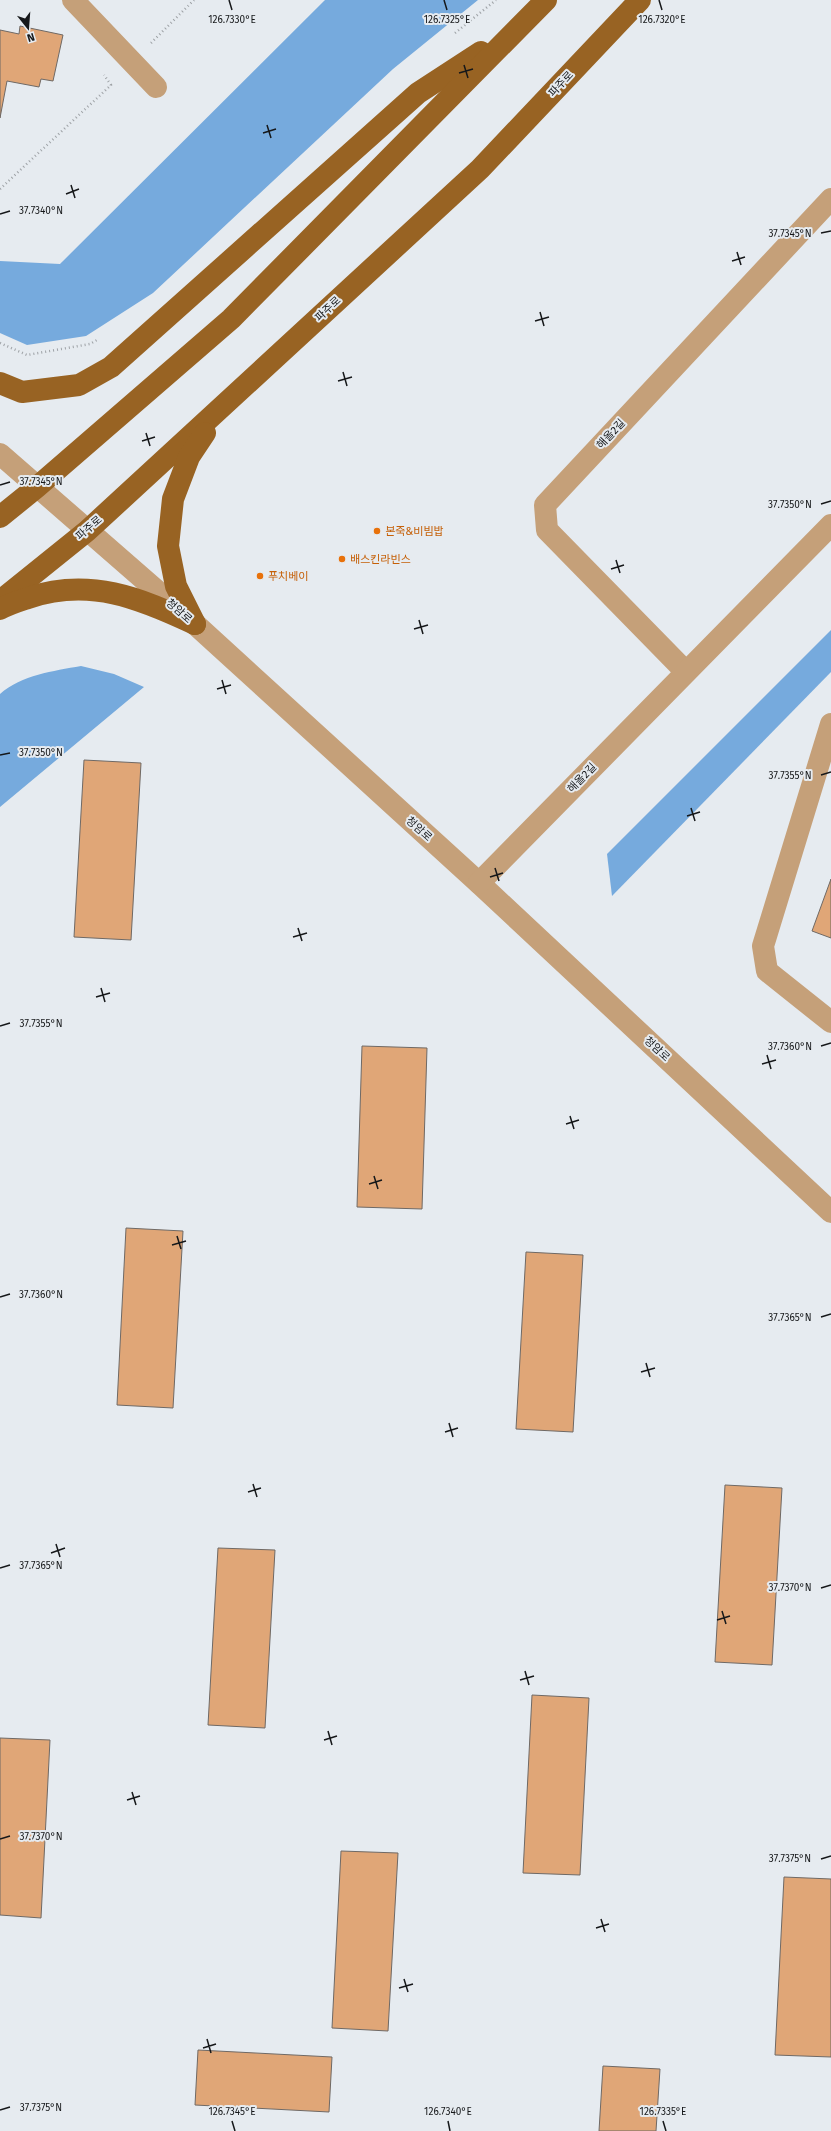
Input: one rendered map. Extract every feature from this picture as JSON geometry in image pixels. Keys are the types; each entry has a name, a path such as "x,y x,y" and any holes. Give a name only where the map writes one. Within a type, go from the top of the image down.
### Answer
{"main road":[{"path":"0,517 37,487 231,319 546,0"},
{"name":"파주로","path":"0,601 87,531 480,169 640,0"},
{"path":"0,383 22,392 79,385 111,367 418,93 516,30"},
{"path":"195,624 176,586 168,546 173,500 189,457 226,403"},
{"path":"0,609 45,592 86,588 123,594 157,606 195,624"}],"street":[{"path":"73,0 156,87"},
{"name":"해올2길","path":"686,672 546,530 545,505 831,199"},
{"name":"청암로","path":"0,454 195,624 479,883 831,1212"},
{"name":"해올2길","path":"479,883 831,525"},
{"path":"831,724 763,946 767,971 831,1022"}],"path":[{"path":"150,44 194,0"},
{"path":"0,189 111,85 102,72"}],"shaded area":[{"path":"325,0 478,0 393,69 153,293 86,336 27,345 0,333 0,261 60,264"},
{"path":"831,630 831,672 612,896 607,854"},
{"path":"81,666 114,674 144,687 0,807 0,694 18,682 28,678 49,672"}],"building":[{"path":"20,26 63,35 53,81 41,79 39,87 7,81 0,118 0,30 19,34"},
{"path":"84,760 141,763 131,940 74,937"},
{"path":"831,879 831,938 812,931"},
{"path":"362,1046 427,1048 422,1209 357,1207"},
{"path":"126,1228 183,1231 173,1408 117,1405"},
{"path":"526,1252 583,1255 573,1432 516,1429"},
{"path":"725,1485 782,1488 772,1665 715,1662"},
{"path":"218,1548 275,1550 265,1728 208,1725"},
{"path":"532,1695 589,1698 580,1875 523,1873"},
{"path":"0,1738 50,1740 41,1918 0,1915"},
{"path":"341,1851 398,1853 388,2031 332,2028"},
{"path":"784,1877 831,1879 831,2057 775,2055"},
{"path":"198,2050 332,2057 329,2112 195,2105"},
{"path":"603,2066 660,2069 656,2131 599,2131"}],"place":[{"name":"본죽&비빔밥","path":"377,531"},
{"name":"배스킨라빈스","path":"342,559"},
{"name":"푸치베이","path":"260,576"}]}
